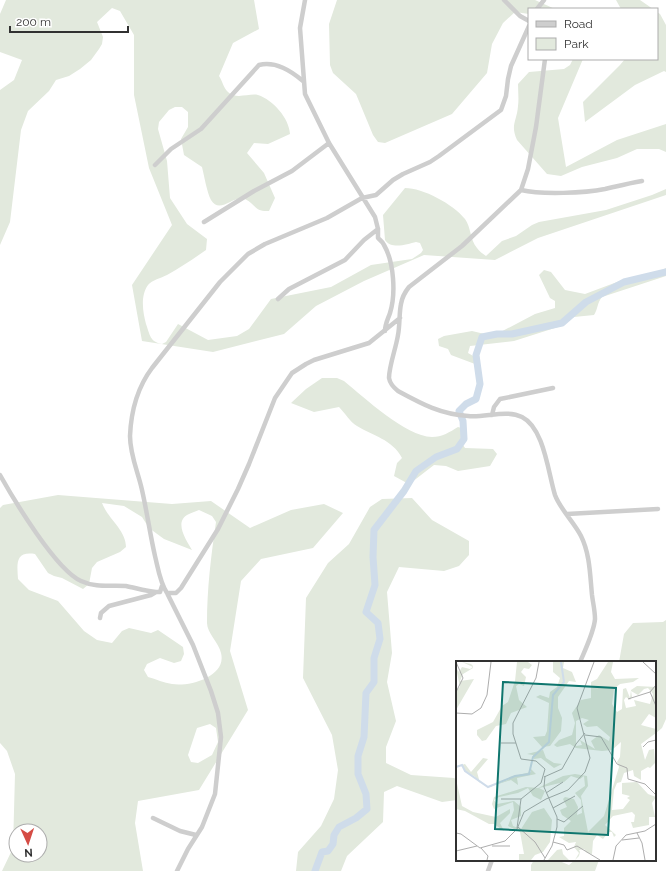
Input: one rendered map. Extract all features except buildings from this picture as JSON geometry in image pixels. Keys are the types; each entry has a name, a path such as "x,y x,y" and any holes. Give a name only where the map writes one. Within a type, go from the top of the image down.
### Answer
{"street":[{"path":"306,0 300,28 305,94 330,143 362,198 375,217 378,229 378,238 384,244 391,263 393,276 393,299 385,330"},
{"path":"504,0 520,16 528,20"},
{"path":"538,8 544,0"},
{"path":"177,871 202,826 215,794 220,750 220,726 218,713 193,645 162,586 142,489 131,451 130,426 135,401 145,377 220,282 248,254 265,244 327,218 362,198 376,196 393,180 430,162 501,110 506,96 511,66 528,28"},
{"path":"545,60 536,127 528,169 522,190 462,246 409,287 404,294 400,304 400,318 396,349 389,380 393,387 414,400 442,413 478,417 507,413 515,414 521,416 532,425 539,437 557,498 577,529 586,548 595,619 580,661"},
{"path":"155,165 171,149 201,129 259,65 268,63 280,67 292,72 303,81"},
{"path":"204,222 254,190 292,171 330,143"},
{"path":"522,190 567,192 605,189 642,181"},
{"path":"278,299 289,289 345,260 364,240 378,229"},
{"path":"167,593 176,593 181,588 218,529 250,464 273,402 292,373 306,364 362,347 377,338 385,330 389,329 400,318"},
{"path":"492,415 494,406 500,399 553,388"},
{"path":"0,475 45,544 56,558 78,580 95,585 127,587 156,592"},
{"path":"567,514 658,510"},
{"path":"100,618 101,613 109,606 160,592 162,586"},
{"path":"153,818 180,831 196,835"},
{"path":"488,871 492,861"}],"green space":[{"path":"6,0 254,0 259,29 233,43 219,76 228,92 235,96 258,95 264,97 279,110 287,122 290,134 268,144 254,143 247,153 264,173 275,198 269,211 258,209 245,199 241,198 223,205 215,204 211,200 208,193 202,167 184,155 181,139 188,127 188,112 182,107 175,107 169,110 159,122 158,129 167,161 170,198 187,224 207,239 206,250 167,275 152,282 145,289 143,310 145,320 151,337 158,343 162,344 166,342 178,324 208,340 237,336 249,329 271,299 331,287 371,265 412,259 423,250 420,243 416,242 396,246 385,240 383,215 405,188 429,194 460,213 467,222 475,245 486,256 502,241 516,236 539,222 606,210 666,189 666,195 538,238 495,260 424,255 364,281 316,306 284,334 213,352 142,341 132,285 172,225 149,168 134,95 134,35 120,11 112,8 97,22 103,37 102,44 91,60 69,76 56,80 49,91 28,111 21,130 10,222 0,245 0,90 14,80 22,60 0,52 0,14"},
{"path":"337,0 535,0 553,8 528,8 528,14 515,12 503,23 492,44 487,73 452,114 385,143 378,142 373,135 356,94 333,73 330,65 329,24"},
{"path":"616,0 640,0 652,8 620,8"},
{"path":"658,13 660,14 666,25 666,72 664,71 635,85 585,122 583,102 624,60 658,60"},
{"path":"572,60 583,60 558,118 566,167 617,140 666,124 666,152 659,149 637,149 617,158 582,167 561,176 547,174 517,140 515,135 514,127 518,103 518,84 529,72 564,69 570,65"},
{"path":"666,268 666,276 602,297 594,315 574,317 558,327 514,341 470,346 468,353 475,357 475,364 451,355 448,349 439,346 438,339 444,336 472,331 493,336 535,314 555,308 555,301 550,298 539,275 544,270 551,272 565,290 585,294 625,279 652,275"},
{"path":"322,378 337,378 344,381 386,415 421,435 436,437 446,434 458,427 465,429 461,442 465,448 493,449 497,454 490,466 458,471 446,466 434,465 412,482 405,482 394,476 397,463 402,458 393,446 354,424 339,407 314,412 291,403 306,389"},
{"path":"58,495 172,504 211,501 250,528 291,510 324,504 343,513 313,548 261,559 241,581 230,651 248,710 199,790 138,801 135,823 143,871 2,871 8,858 8,863 48,863 48,823 14,823 15,774 7,751 0,743 0,508 3,505","holes":["102,503 124,506 142,517 149,528 164,539 192,550 183,532 183,518 188,514 199,510 212,516 216,522 212,547 207,623 209,630 220,649 221,661 213,674 206,678 197,682 180,684 169,683 148,677 144,670 147,664 160,658 174,663 181,661 184,654 183,647 158,630 151,633 129,628 122,631 112,643 97,640 84,631 58,601 29,590 18,579 17,568 21,557 28,554 35,554 48,573 62,578 83,589 89,584 92,568 97,562 120,552 126,547 123,535","210,724 216,728 218,742 212,755 198,763 191,762 188,755 197,728"]},
{"path":"412,498 432,520 469,541 469,555 459,566 444,571 399,567 387,592 392,653 387,682 396,721 386,747 386,763 411,775 454,778 456,779 456,800 442,802 397,786 384,792 383,822 347,856 341,871 296,871 298,852 321,826 334,799 338,770 332,735 303,678 306,598 328,563 349,544 370,507 382,499"},
{"path":"666,620 666,719 662,728 656,733 656,661 619,661 624,634 633,623 663,622"},
{"path":"533,861 559,861 569,865 574,861 599,861 595,871 531,871 531,865"}],"waterway":[{"path":"315,871 322,852 328,851 333,844 334,835 339,827 356,818 367,809 366,794 358,774 358,756 364,737 366,693 374,682 374,658 380,639 378,623 366,612 375,585 373,557 374,530 404,491 416,471 436,457 457,449 464,439 463,421 459,411 466,404 476,399 480,384 476,355 482,337 497,334 512,334 562,323 586,302 624,282 666,272"}]}
